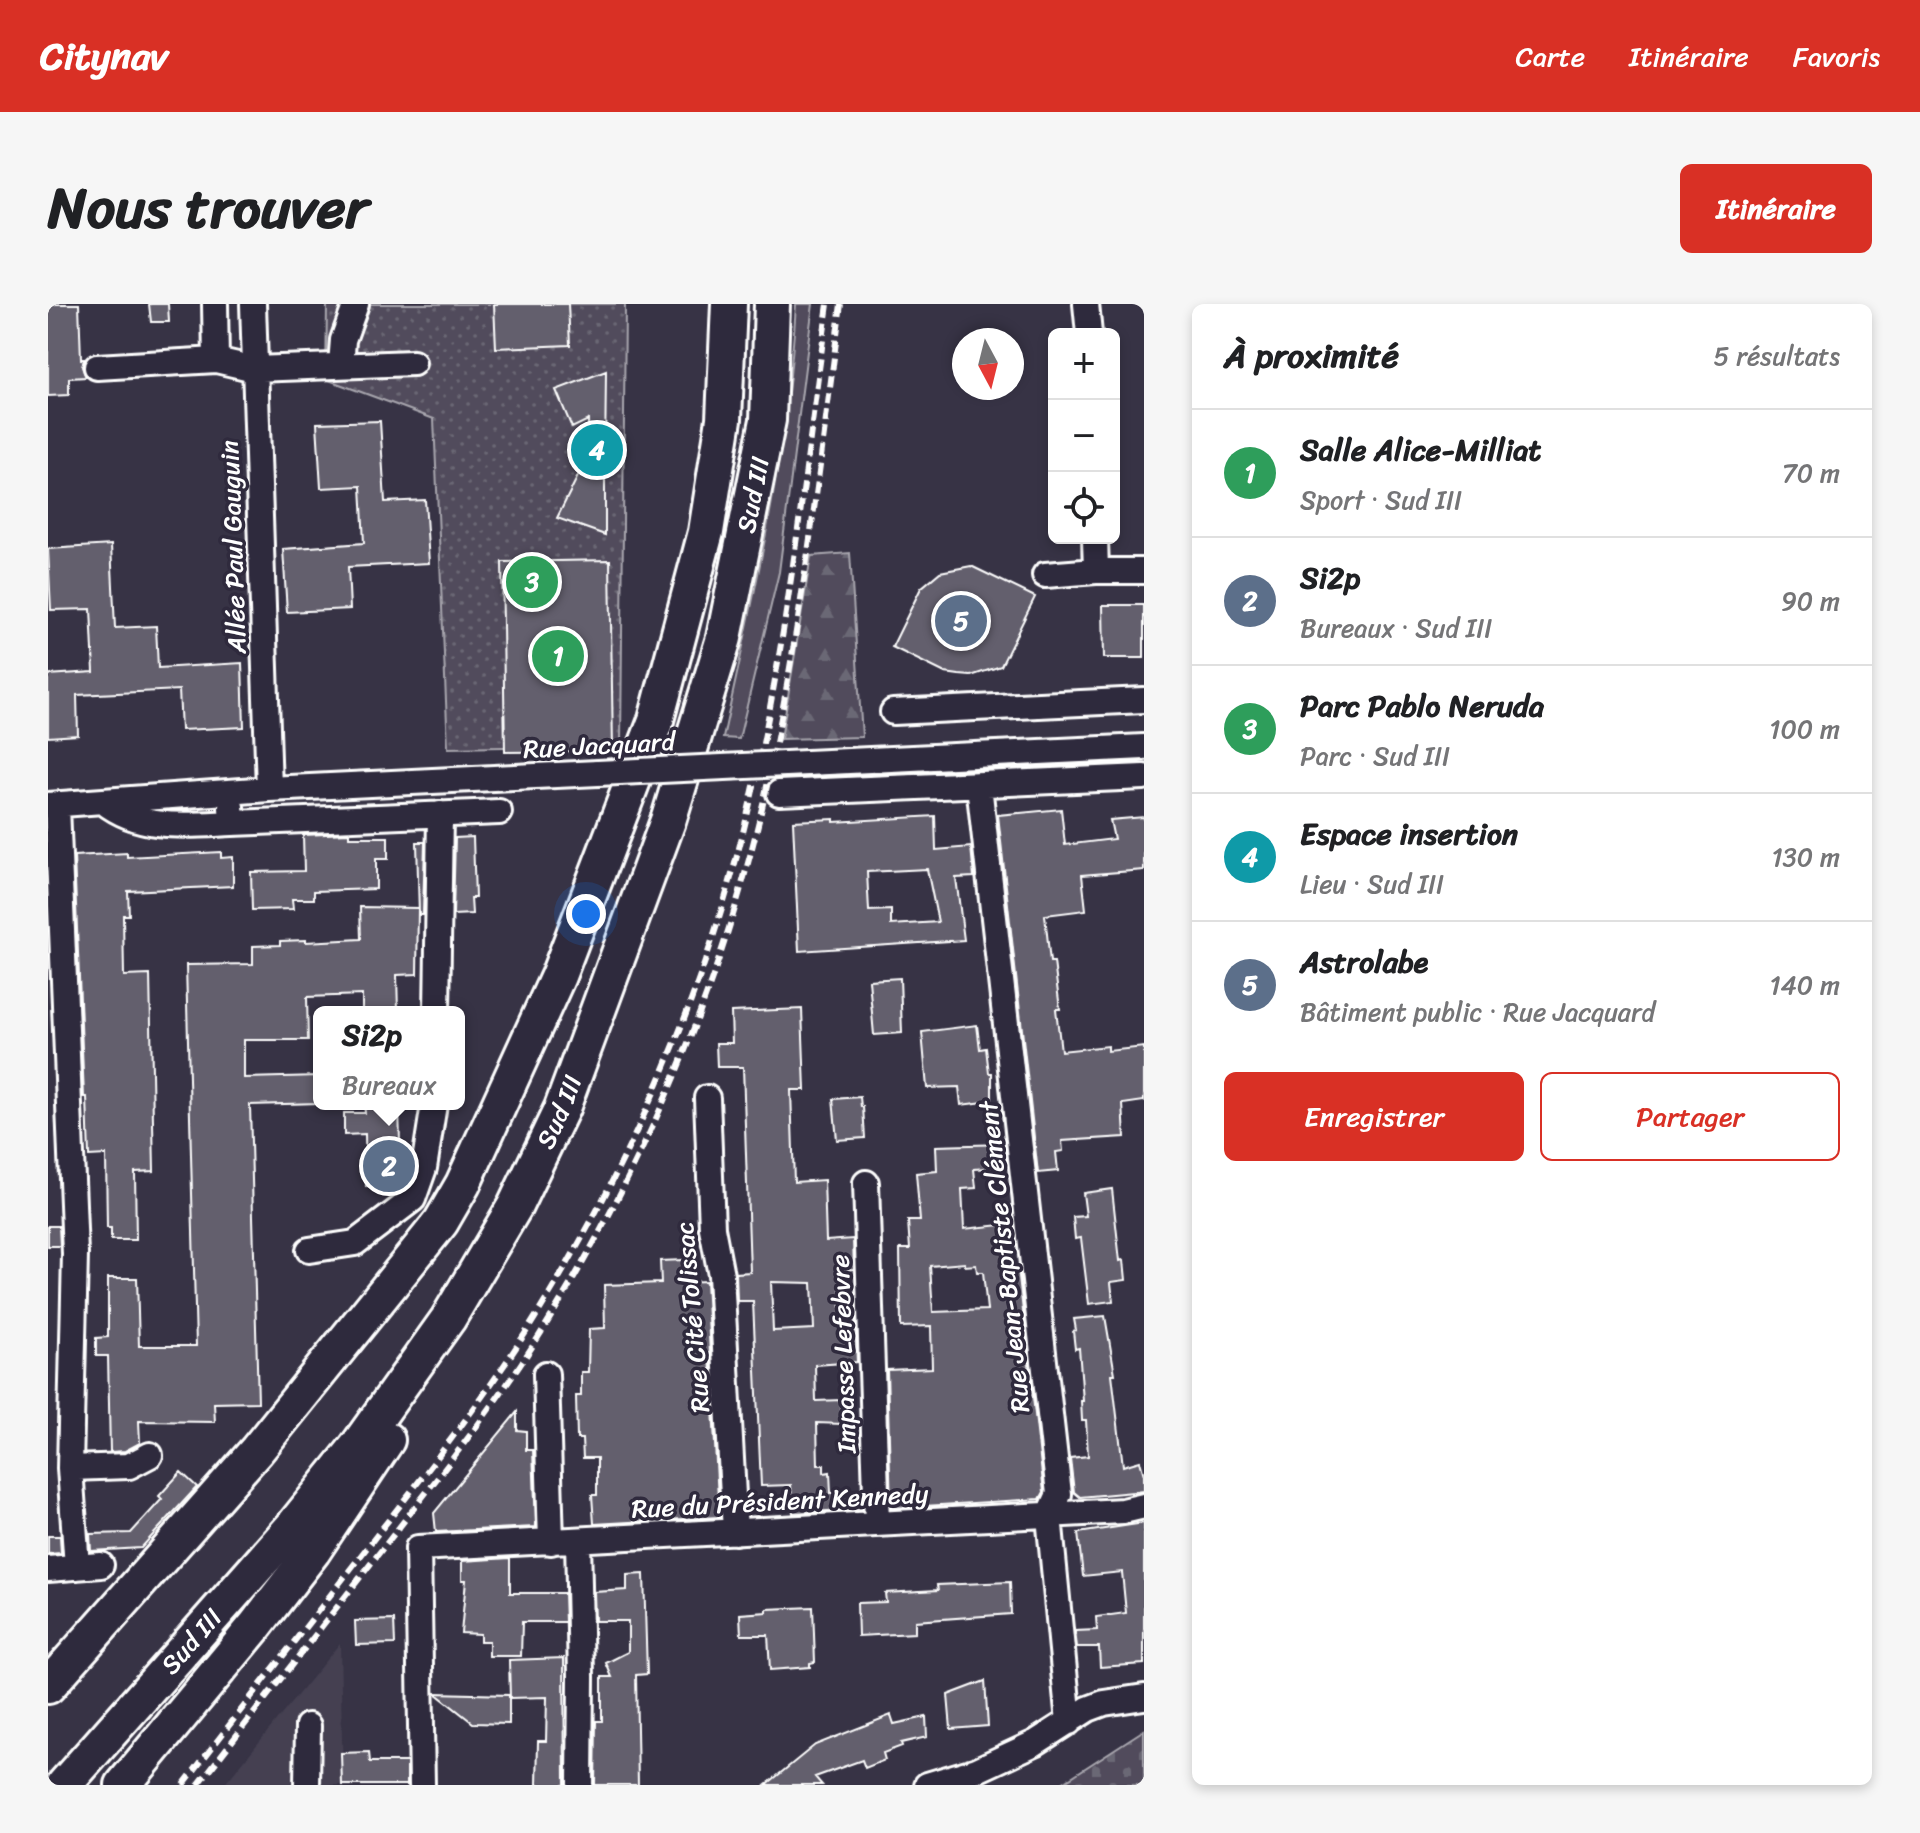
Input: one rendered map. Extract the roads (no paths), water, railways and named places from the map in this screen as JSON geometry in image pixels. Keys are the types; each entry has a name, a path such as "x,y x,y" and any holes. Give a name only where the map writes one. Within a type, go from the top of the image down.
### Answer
{"highway":[{"name":"Sud III","path":"48,1686 257,1450 441,1222 475,1158 558,976 656,720 706,532 724,419 729,304"},
{"name":"Sud III","path":"64,1785 294,1525 356,1448 448,1319 515,1206 562,1108 669,818 724,638 768,420 772,304"},
{"path":"123,1785 313,1551 410,1405 448,1319"}],"street":[{"path":"215,304 216,360"},
{"name":"Allée Paul Gauguin","path":"253,304 269,789"},
{"path":"341,365 343,340 356,304"},
{"path":"97,367 216,360 255,369 413,363"},
{"path":"1095,544 1096,571"},
{"path":"1045,575 1144,571"},
{"path":"893,712 1144,700"},
{"name":"Rue Jacquard","path":"52,805 269,789 1144,747"},
{"path":"779,793 1144,777"},
{"name":"Rue Jean-Baptiste Clément","path":"979,785 1059,1494 1049,1516 1069,1722"},
{"path":"230,792 232,823"},
{"path":"104,802 118,813 143,822 181,825 499,812"},
{"path":"48,1569 89,1566 70,1468 75,1254 52,805"},
{"path":"437,1006 440,814"},
{"name":"Rue Cité Tolissac","path":"707,1098 712,1228 721,1275 735,1532"},
{"path":"309,1250 355,1243 413,1199 424,1168 433,1110"},
{"name":"Impasse Lefebvre","path":"866,1183 877,1524"},
{"path":"546,1374 551,1542"},
{"path":"70,1468 129,1466 150,1455"},
{"name":"Rue du Président Kennedy","path":"422,1785 418,1548 1049,1516 1123,1511 1144,1506"},
{"path":"578,1540 580,1785"},
{"path":"927,1785 977,1770 1035,1743 1088,1709 1104,1703 1144,1697"},
{"path":"307,1785 308,1726"}],"railway":[{"path":"183,1785 435,1460 510,1356 594,1216 651,1098 700,977 738,852 754,785 791,580 828,304"},
{"path":"198,1785 452,1459 523,1361 577,1273 612,1208 675,1075 726,937 765,795 799,612 841,304"}],"place":[{"name":"Espace insertion","path":"597,450"},
{"name":"Parc Pablo Neruda","path":"532,582"},
{"name":"Astrolabe","path":"961,621"},
{"name":"Salle Alice-Milliat","path":"558,656"},
{"name":"Si2p","path":"389,1166"}]}
